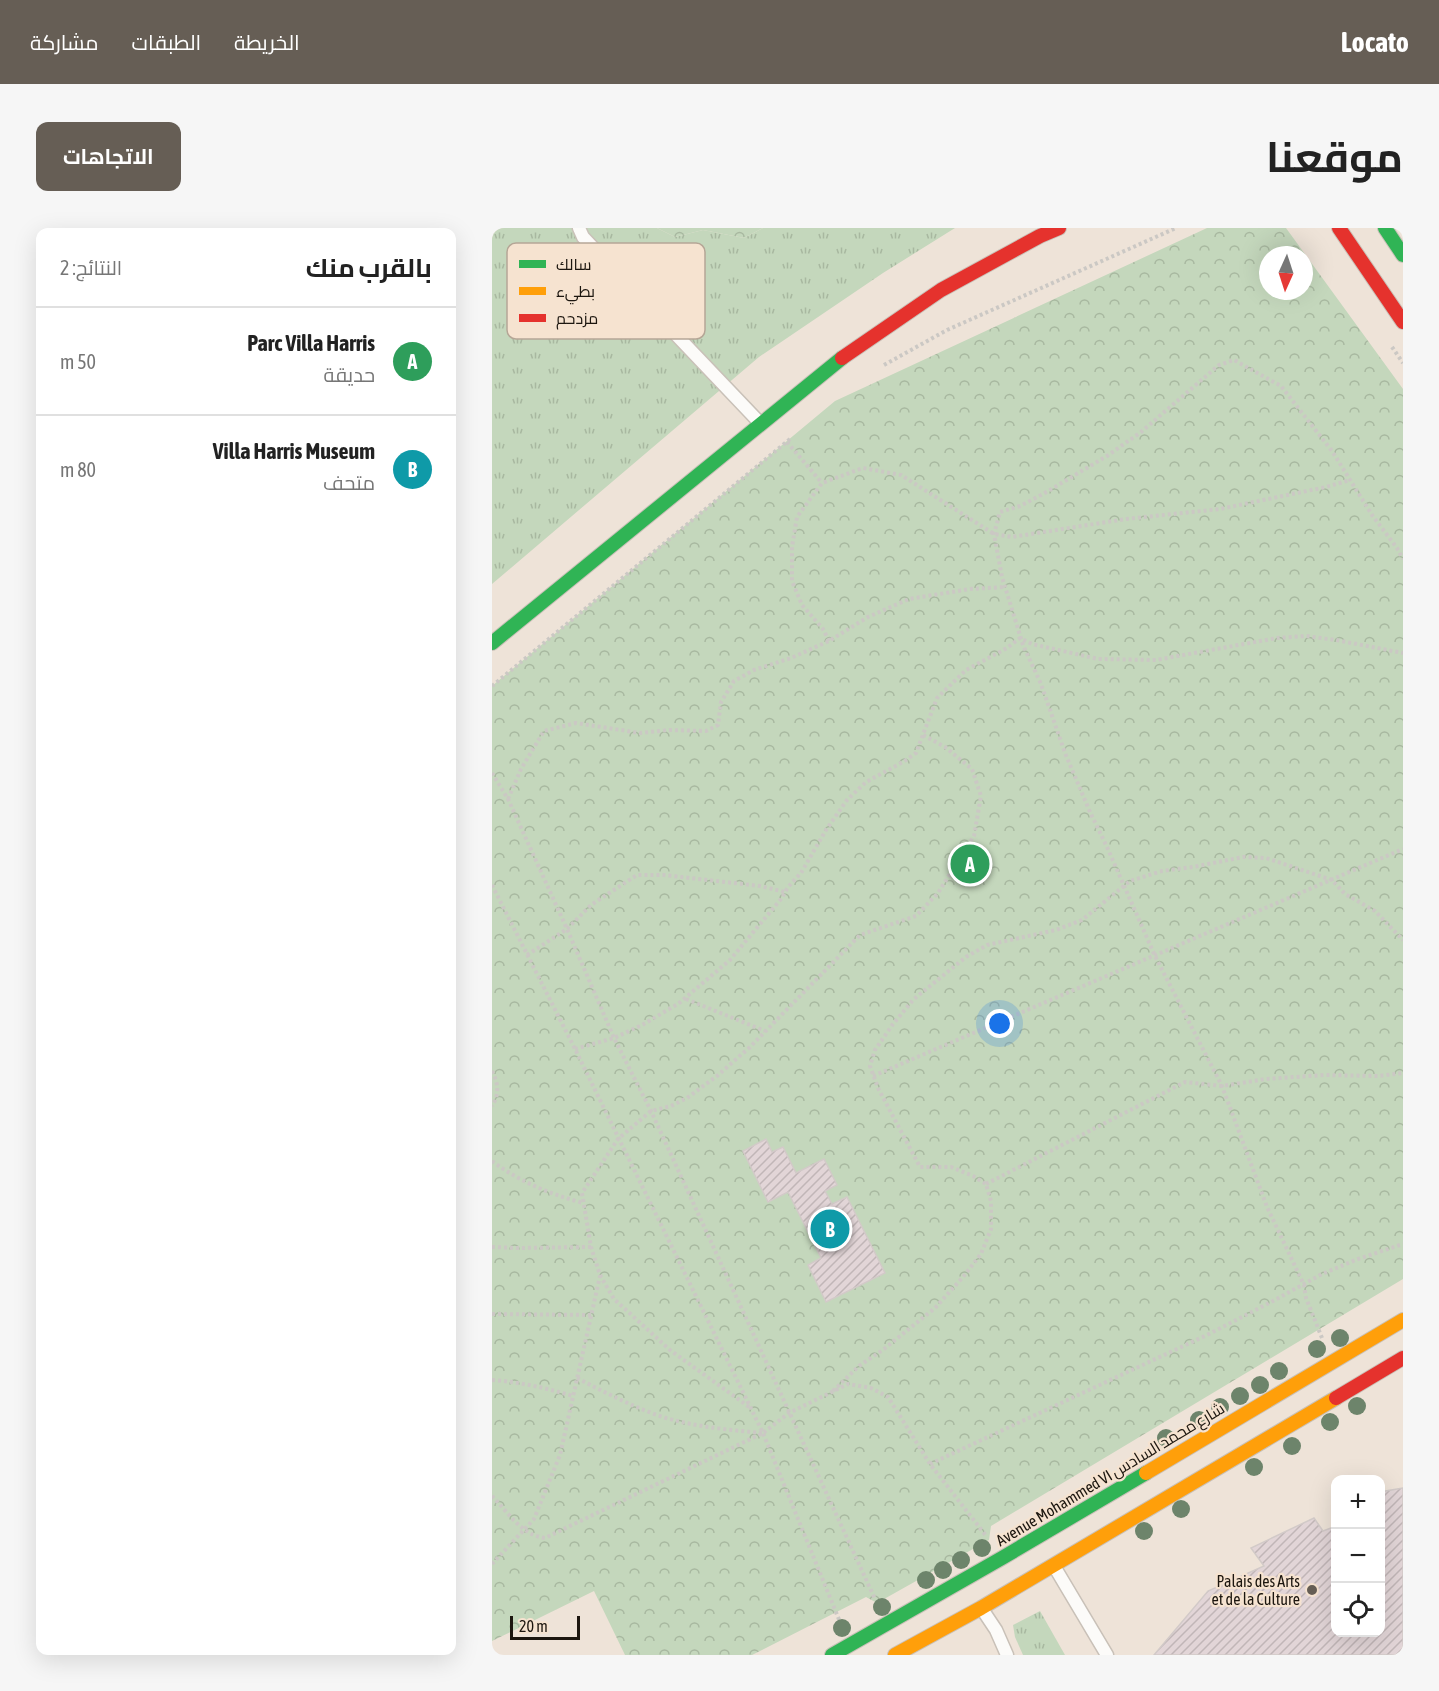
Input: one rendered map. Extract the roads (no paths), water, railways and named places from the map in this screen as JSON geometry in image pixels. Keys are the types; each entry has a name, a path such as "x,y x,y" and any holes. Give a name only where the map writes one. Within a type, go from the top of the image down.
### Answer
{"main road":[{"path":"492,643 848,353 941,290 1059,228"},
{"path":"1339,228 1403,322"},
{"path":"1385,228 1403,255"},
{"name":"Avenue Mohammed VI شارع محمد السادس","path":"832,1655 1012,1552 1403,1320"},
{"path":"895,1655 981,1608 1403,1358"}],"lane":[{"path":"579,228 589,243"},
{"path":"680,339 760,424"},
{"path":"1054,1565 1107,1655"},
{"path":"981,1608 996,1630 1007,1655"}],"place":[{"name":"Parc Villa Harris","path":"970,864"},
{"name":"Villa Harris Museum","path":"830,1229"},
{"name":"Palais des Arts et de la Culture","path":"1312,1590"}]}
